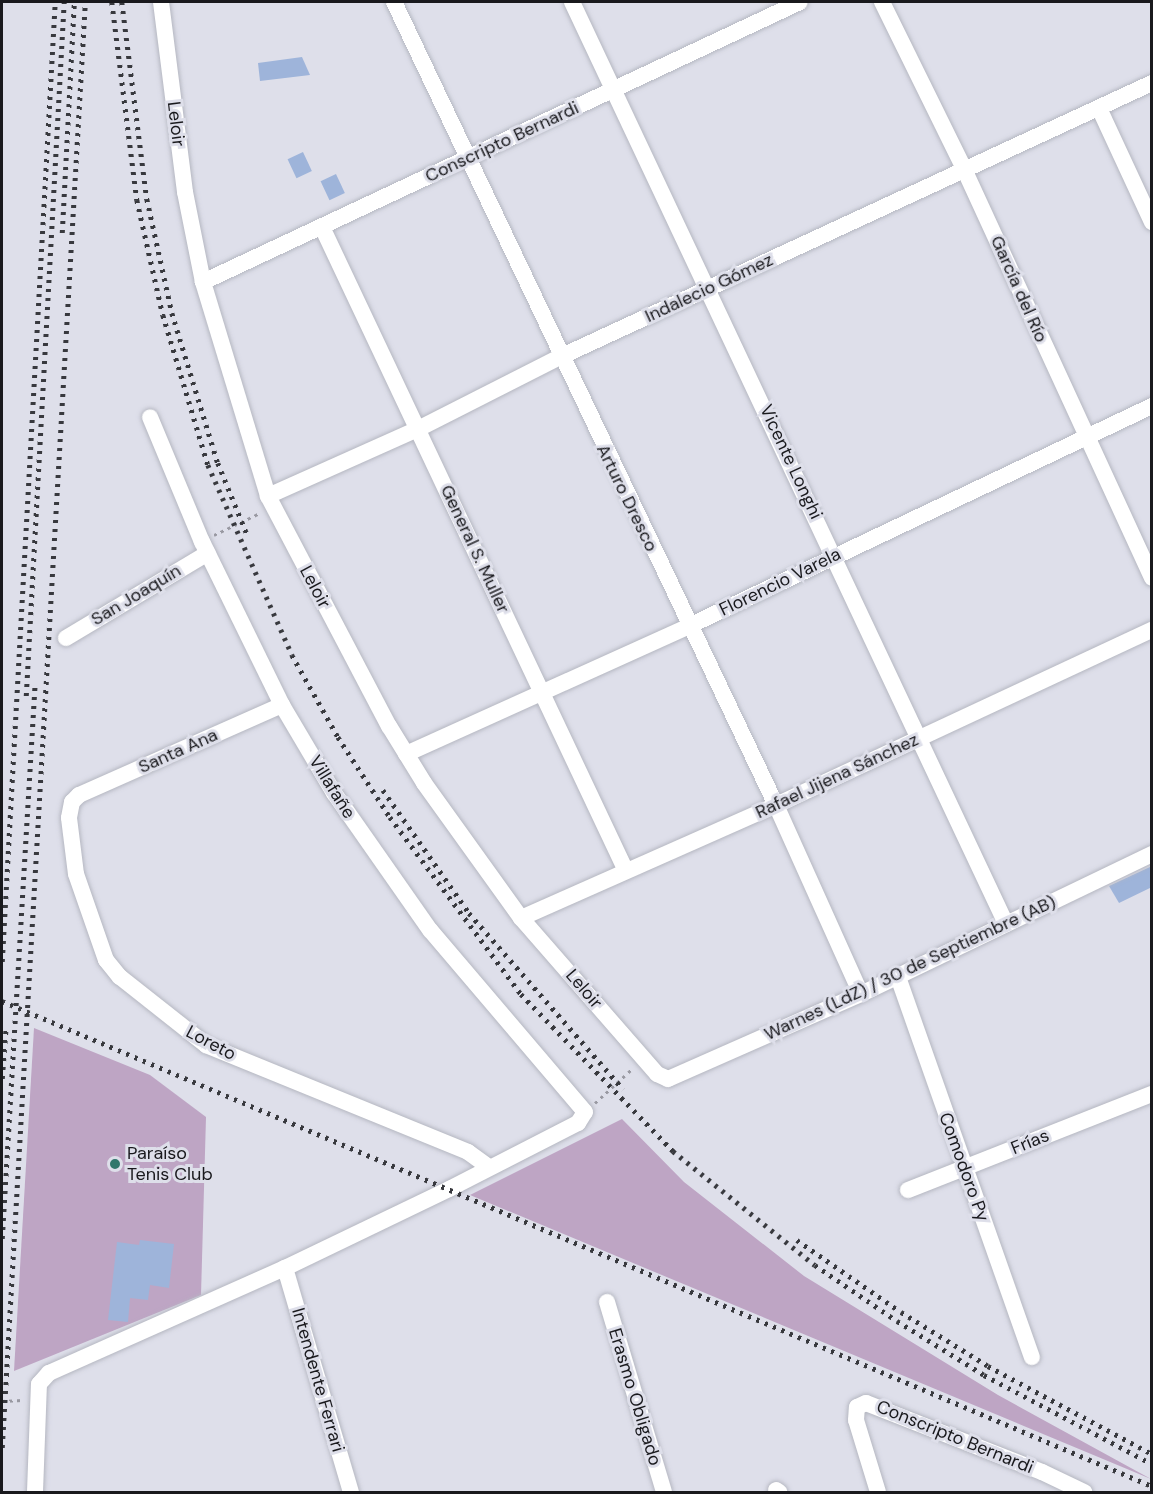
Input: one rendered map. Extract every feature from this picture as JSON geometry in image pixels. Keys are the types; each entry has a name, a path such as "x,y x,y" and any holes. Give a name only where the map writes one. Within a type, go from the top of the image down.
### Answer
{"street":[{"name":"Leloir","path":"161,2 184,182 203,282 268,496 406,754 521,918 644,1059 668,1079"},
{"name":"Arturo Dresco","path":"394,2 560,357 776,805 861,994"},
{"name":"Vicente Longhi","path":"572,2 835,555 1006,924"},
{"name":"Conscripto Bernardi","path":"203,282 800,2"},
{"name":"García del Río","path":"882,2 964,169 1152,578"},
{"name":"Indalecio Gómez","path":"268,496 418,429 560,357 1152,83"},
{"path":"1100,108 1152,222"},
{"name":"General S. Muller","path":"322,227 626,871"},
{"name":"Florencio Varela","path":"406,754 689,626 1152,406"},
{"name":"Villafañe","path":"150,417 205,547 282,705 334,793 423,921 585,1112"},
{"name":"San Joaquín","path":"66,638 205,547"},
{"name":"Rafael Jijena Sánchez","path":"521,918 776,805 1152,630"},
{"name":"Santa Ana","path":"75,797 282,705"},
{"name":"Loreto","path":"75,797 69,807 69,818 76,874 106,960 120,977 206,1045 468,1152 489,1167"},
{"name":"Warnes (LdZ) / 30 de Septiembre (AB)","path":"668,1079 861,994 1152,854"},
{"name":"Comodoro Py","path":"897,977 1032,1357"},
{"name":"Frías","path":"908,1190 1152,1094"},
{"path":"34,1492 39,1384 49,1373 285,1268 578,1123 585,1112"},
{"name":"Intendente Ferrari","path":"285,1268 351,1492"},
{"name":"Erasmo Obligado","path":"607,1302 664,1492"},
{"name":"Conscripto Bernardi","path":"878,1492 856,1420 857,1407 876,1404 1084,1492"}],"path":[{"path":"205,547 261,513 268,496"},
{"path":"585,1112 644,1059"}],"shaded area":[{"name":"Paraíso Tenis Club","path":"34,1028 150,1075 206,1117 201,1295 14,1371"},
{"path":"622,1119 684,1182 804,1276 998,1395 1151,1479 470,1195"}],"building":[{"path":"302,57 310,75 260,81 258,63"},
{"path":"303,152 312,171 296,178 288,159"},
{"path":"336,174 345,193 329,200 321,181"},
{"path":"1152,866 1152,887 1119,903 1109,886"},
{"path":"140,1240 174,1244 169,1288 150,1285 148,1300 130,1298 128,1322 108,1320 117,1242 139,1245"}],"railway":[{"path":"2,962 55,2"},
{"path":"26,696 64,2"},
{"path":"62,233 74,2"},
{"path":"2,1448 85,2"},
{"path":"112,2 137,200 163,315 208,465 292,655 338,737 390,817 521,994 673,1151 815,1265 897,1321 984,1375 1152,1464"},
{"path":"122,2 147,199 172,313 218,463 247,534"},
{"path":"2,1239 35,682"},
{"path":"383,790 469,913 623,1089"},
{"path":"2,1001 1152,1486"},
{"path":"2,1079 6,1026"},
{"path":"797,1240 901,1312 988,1366 1152,1454"}],"place":[{"name":"Paraíso Tenis Club","path":"115,1164"}]}
